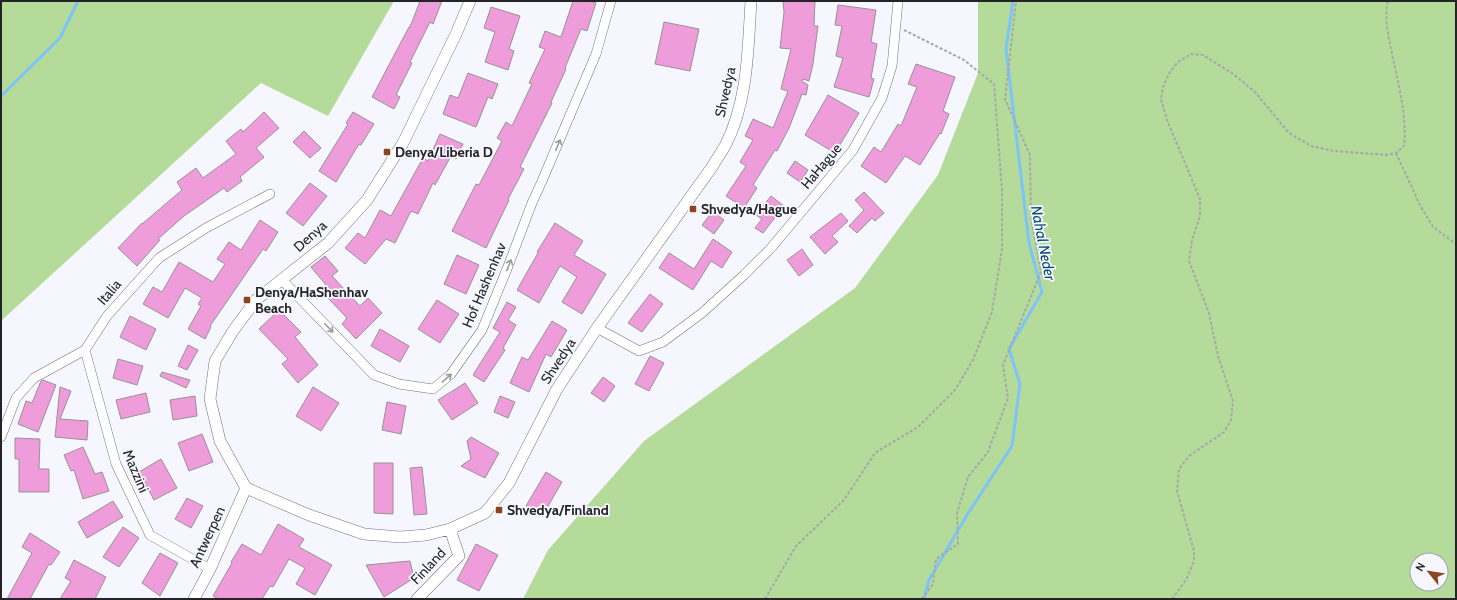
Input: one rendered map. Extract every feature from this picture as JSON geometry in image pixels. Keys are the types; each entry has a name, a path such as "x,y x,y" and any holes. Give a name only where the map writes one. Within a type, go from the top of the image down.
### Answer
{"street":[{"name":"Denya","path":"246,488 220,440 210,399 215,361 233,331 256,300 328,243 367,200 403,143 456,34 470,1"},
{"name":"Hof Hashenhav","path":"282,280 374,375 399,384 433,389 451,374 482,330 532,203 596,54 611,1"},
{"name":"Shvedya","path":"246,488 309,515 364,534 400,537 426,535 450,529 485,513 509,483 557,390 597,328 703,180 725,146 735,120 745,83 751,1"},
{"name":"HaHague","path":"597,328 638,351 663,342 702,313 771,248 853,150 882,98 892,66 898,1"},
{"name":"Italia","path":"1,437 16,398 34,378 85,350 107,316 159,258 206,228 270,194"},
{"name":"Mazzini","path":"85,350 116,464 150,535 210,570"},
{"name":"Antwerpen","path":"194,599 210,570 246,488"},
{"name":"Finland","path":"417,599 459,556 450,529"}],"path":[{"path":"922,599 933,584 936,560 958,544 957,513 968,477 988,452 1008,398 1003,365 1041,272 1031,218 1030,155 1005,99 1016,1"},
{"path":"1172,599 1186,580 1194,561 1194,551 1177,491 1179,470 1189,456 1224,432 1231,420 1233,401 1218,356 1209,313 1189,261 1192,240 1200,216 1200,199 1167,120 1161,99 1163,87 1170,72 1178,62 1191,54 1203,55 1232,73 1255,92 1289,133 1311,146 1334,151 1387,155 1396,153 1404,146 1405,135 1399,90 1387,26 1388,1"},
{"path":"765,599 796,546 844,500 875,453 918,427 955,390 973,360 992,312 1002,249 1002,190 994,84 964,60 896,26"},
{"path":"1396,153 1420,205 1433,227 1456,244"}],"green space":[{"path":"1,1 394,1 328,116 261,83 1,321"},
{"path":"978,1 1456,1 1456,599 523,599 548,550 644,441 855,288 938,175 978,73"}],"building":[{"path":"420,1 442,1 433,24 430,22 410,62 412,63 396,95 400,97 394,109 372,97 410,27"},
{"path":"573,1 589,1 596,3 587,31 581,29 565,68 566,69 551,102 552,103 520,167 524,169 508,199 509,200 486,248 452,231 476,184 479,185 502,141 497,138 506,122 512,126 532,84 529,83 545,49 539,47 545,31 561,37"},
{"path":"783,1 815,1 814,26 818,26 813,64 809,81 803,79 802,81 808,85 806,95 802,94 789,128 777,151 775,150 753,185 757,188 744,208 726,196 746,166 740,162 753,140 745,136 753,119 773,128 788,91 781,89 791,49 780,48 784,12"},
{"path":"838,5 876,10 871,42 877,44 871,78 874,79 869,97 834,87 843,58 836,56 842,26 835,25"},
{"path":"491,7 520,16 509,49 514,51 508,70 485,62 495,32 484,28"},
{"path":"664,22 699,29 690,71 655,64"},
{"path":"916,64 955,77 943,111 949,114 941,134 940,133 920,165 905,156 886,183 861,166 874,147 881,152 898,124 901,126 917,87 908,84"},
{"path":"468,73 498,84 492,99 488,97 476,127 443,114 450,95 458,98"},
{"path":"828,95 859,113 835,153 805,135"},
{"path":"264,112 279,128 256,148 264,157 240,177 242,181 227,192 224,188 184,216 158,239 160,240 137,266 118,248 142,223 182,190 177,182 196,168 203,178 236,154 226,141 241,129 243,132"},
{"path":"353,112 374,124 361,145 359,144 336,182 319,171 348,124 346,123"},
{"path":"304,131 321,148 310,158 293,142"},
{"path":"440,134 463,144 456,159 451,156 435,185 433,183 418,214 411,211 395,243 386,239 365,264 345,248 358,233 365,238 380,210 391,216 423,158 428,161"},
{"path":"795,161 808,170 800,182 787,173"},
{"path":"310,183 327,196 303,226 286,213"},
{"path":"864,192 884,213 875,221 872,218 857,233 849,226 864,210 855,200"},
{"path":"771,196 784,206 763,233 755,228 762,219 756,215"},
{"path":"713,211 724,220 714,234 702,225"},
{"path":"841,213 848,221 832,236 838,242 825,254 810,237"},
{"path":"260,220 278,232 266,251 263,249 210,326 211,327 205,339 188,329 201,306 198,304 202,298 185,288 168,318 143,304 153,287 162,292 179,262 213,282 225,264 217,259 229,242 241,250"},
{"path":"555,223 583,241 574,255 606,274 582,314 562,302 577,277 560,266 539,303 517,290 538,253 537,252"},
{"path":"713,239 732,252 722,268 711,261 693,290 659,268 669,253 694,269"},
{"path":"802,249 813,265 799,276 787,260"},
{"path":"457,255 479,265 466,294 444,284"},
{"path":"325,256 338,271 332,276 360,306 368,298 382,313 356,339 342,324 347,318 326,296 331,291 311,267"},
{"path":"650,294 663,304 642,332 628,323"},
{"path":"437,300 459,314 440,343 418,329"},
{"path":"507,302 516,307 508,320 516,325 503,348 505,350 484,382 473,375 500,332 493,328"},
{"path":"279,310 301,332 295,337 318,365 298,383 282,364 288,359 259,329"},
{"path":"130,316 156,329 146,350 120,337"},
{"path":"552,321 567,330 551,357 546,354 529,392 510,383 522,357 528,360"},
{"path":"380,329 409,346 400,362 371,346"},
{"path":"188,345 198,350 187,370 178,366"},
{"path":"650,356 664,363 649,391 635,384"},
{"path":"118,359 143,366 137,385 113,378"},
{"path":"162,372 190,380 186,388 160,376"},
{"path":"603,377 615,386 604,402 591,393"},
{"path":"43,380 56,385 38,432 18,424 26,401 32,403 41,381"},
{"path":"465,383 478,403 452,420 438,400"},
{"path":"60,387 71,391 60,419 88,421 87,440 55,437"},
{"path":"313,387 339,403 321,431 296,416"},
{"path":"146,393 150,412 121,419 116,400"},
{"path":"195,396 197,416 173,420 170,400"},
{"path":"500,396 515,402 508,418 494,412"},
{"path":"387,402 406,406 401,434 382,430"},
{"path":"202,434 213,462 189,471 178,443"},
{"path":"471,437 499,453 485,478 461,466 471,459 467,441"},
{"path":"15,438 40,439 39,469 49,469 49,492 19,492 19,459 15,459"},
{"path":"83,447 95,474 102,472 109,491 83,499 74,470 71,471 64,455"},
{"path":"161,459 177,488 154,500 139,472"},
{"path":"374,463 393,463 393,514 374,513"},
{"path":"422,467 427,514 414,515 410,468"},
{"path":"546,472 562,482 543,515 526,506"},
{"path":"187,498 203,506 191,528 175,519"},
{"path":"113,501 123,517 87,538 78,522"},
{"path":"278,524 304,539 299,547 332,565 315,595 296,584 305,568 289,559 273,587 270,586 262,599 218,599 213,596 242,544 261,555"},
{"path":"123,527 139,538 119,567 103,557"},
{"path":"30,533 60,552 51,565 49,564 30,599 7,599 32,553 22,547"},
{"path":"476,544 498,555 479,591 457,580"},
{"path":"160,553 178,563 160,596 142,583"},
{"path":"74,560 106,577 95,599 60,599 71,581 65,578"},
{"path":"410,561 414,578 384,597 366,565"}],"waterway":[{"path":"1,96 60,38 78,1"},
{"name":"Nahal Neder","path":"924,599 929,580 967,515 1012,446 1020,384 1009,349 1042,292 1029,243 1006,49 1013,1"}],"place":[{"name":"Denya/Liberia D","path":"387,152"},
{"name":"Shvedya/Hague","path":"693,209"},
{"name":"Denya/HaShenhav Beach","path":"247,300"},
{"name":"Shvedya/Finland","path":"499,510"}]}
